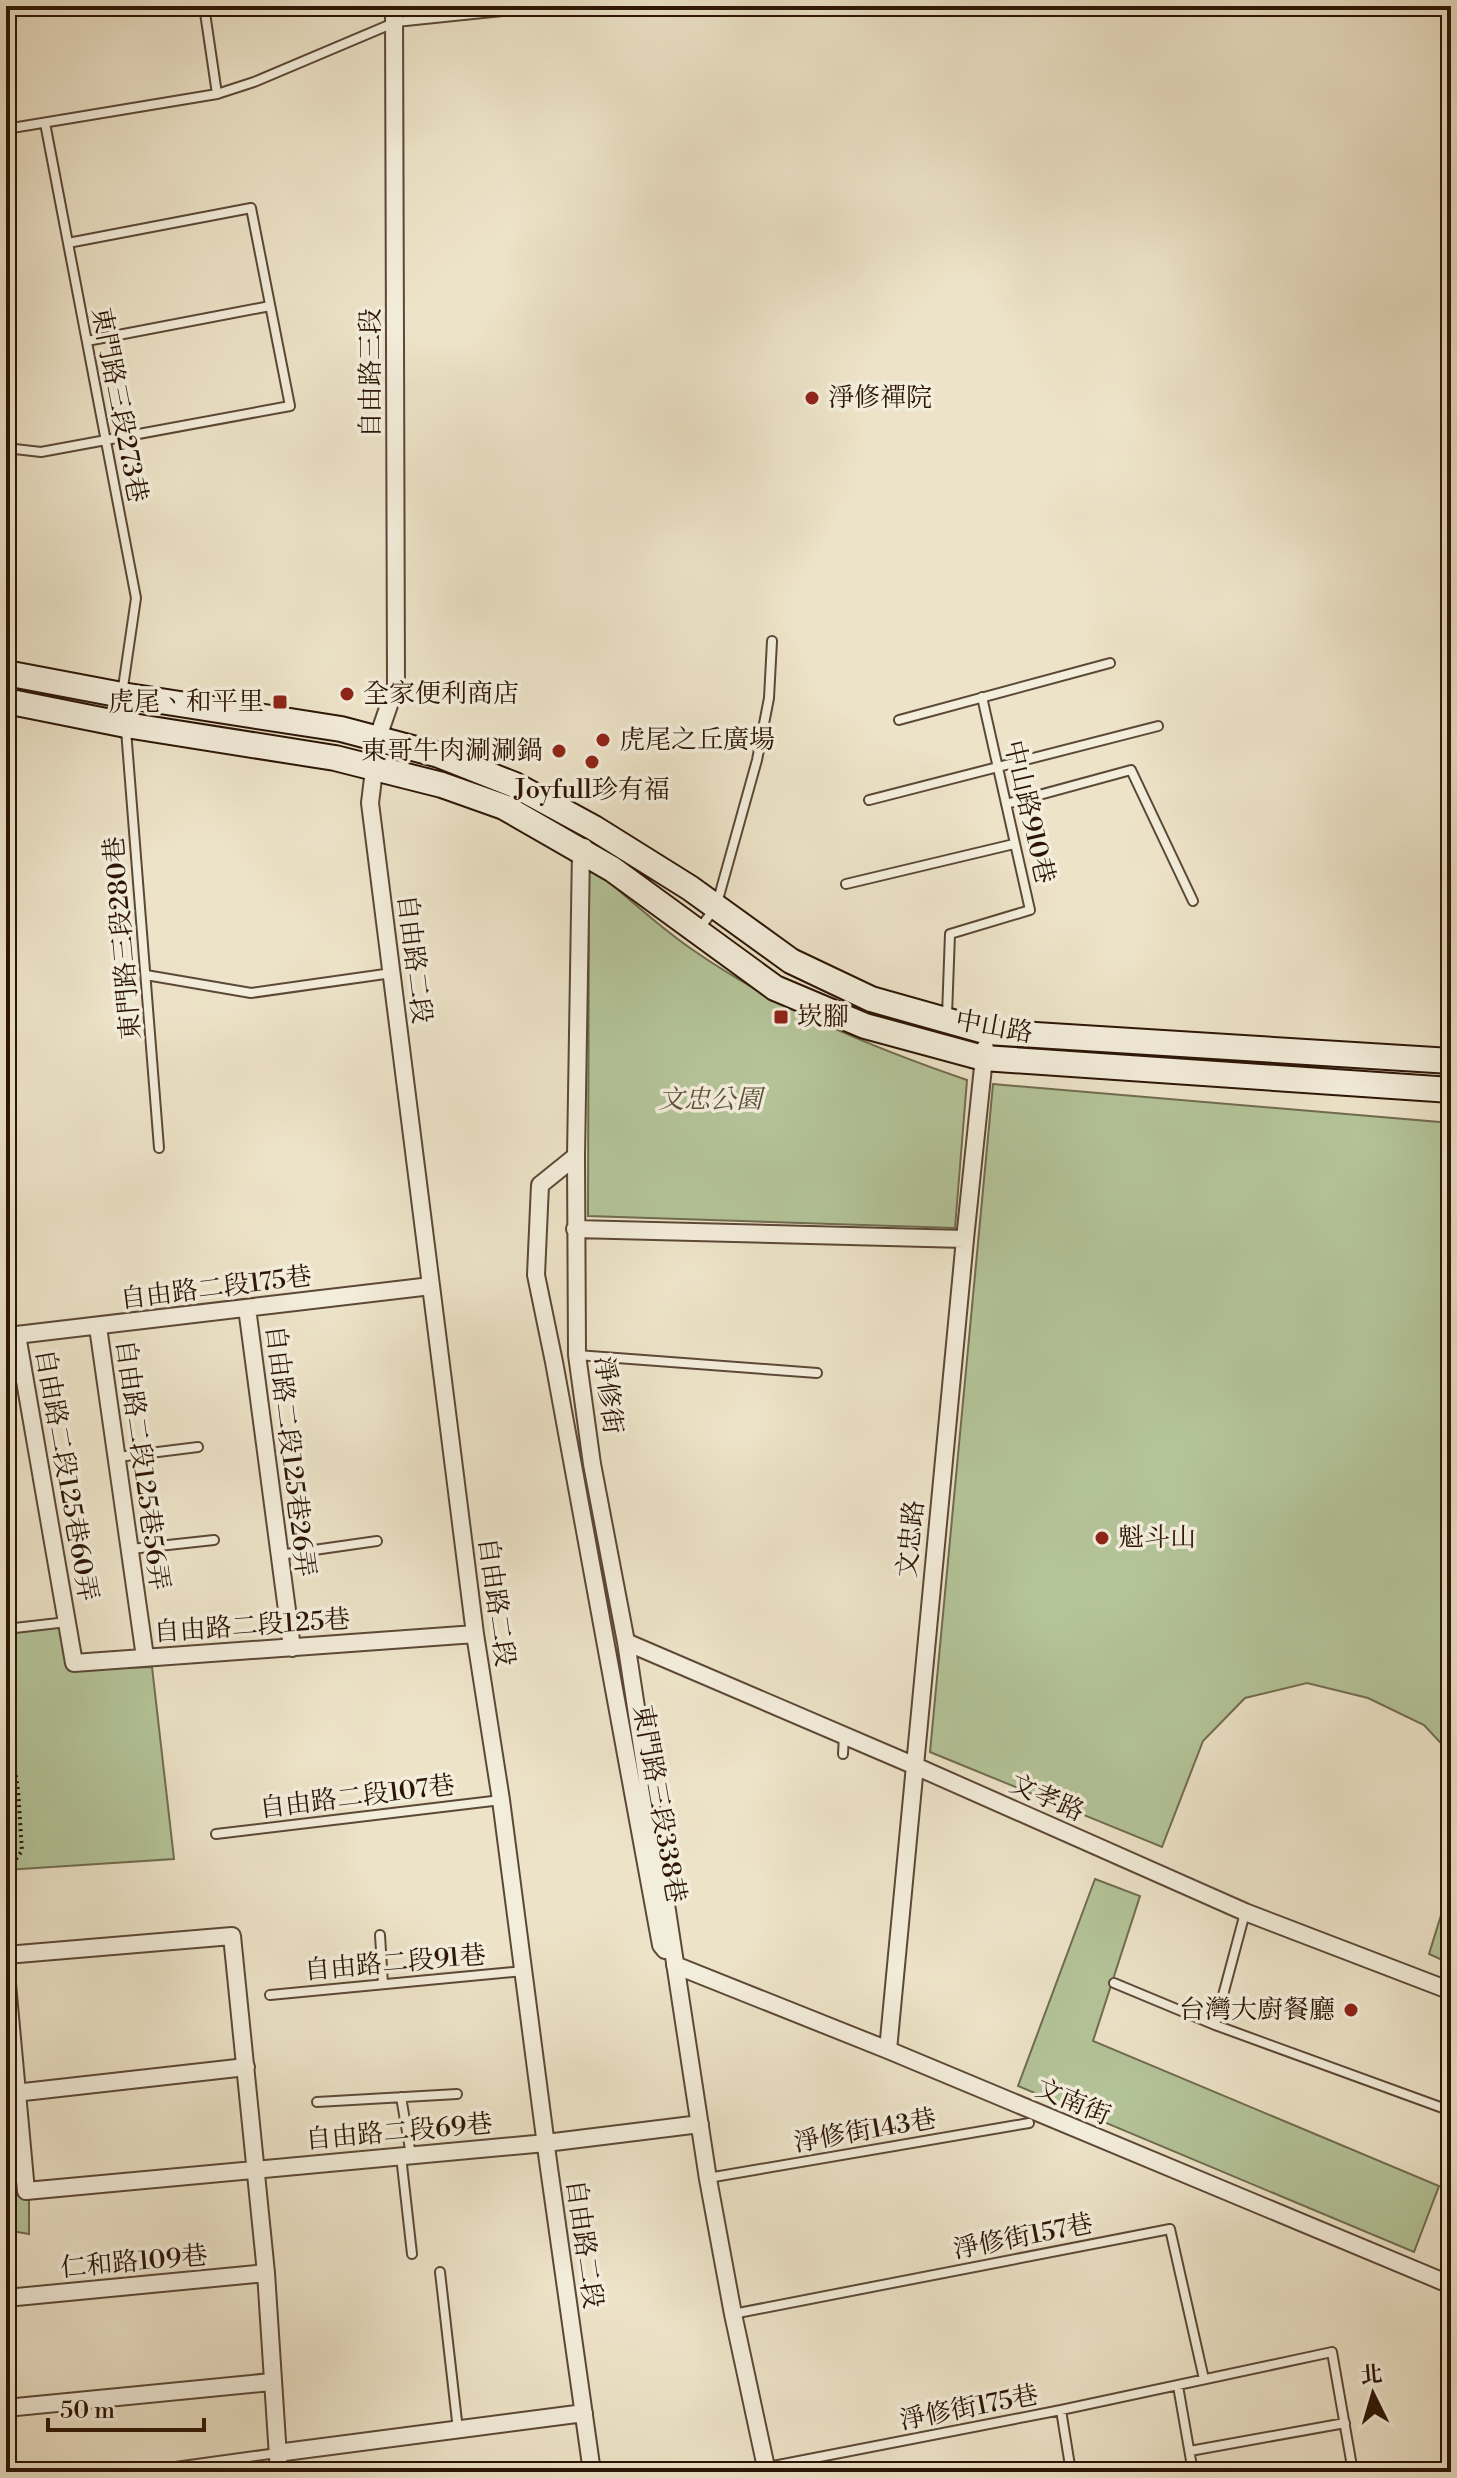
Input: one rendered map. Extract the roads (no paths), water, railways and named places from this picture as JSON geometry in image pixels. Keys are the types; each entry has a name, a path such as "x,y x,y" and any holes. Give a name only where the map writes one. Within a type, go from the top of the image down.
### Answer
{"main road":[{"name":"中山路","path":"6,673 122,695 341,729 439,755 515,785 594,828 690,888 791,961 871,999 988,1032 1451,1061"},
{"name":"中山路","path":"6,701 126,725 327,756 442,785 504,807 612,869 775,988 865,1026 983,1058 1451,1090"}],"street":[{"name":"自由路三段","path":"378,737 396,685 395,14"},
{"name":"自由路二段","path":"378,737 370,803 475,1634 501,1800 592,2472"},
{"name":"淨修街","path":"594,828 581,851 575,1229 577,1355 592,1464 626,1642 675,1965"},
{"name":"文忠路","path":"888,2050 913,1765 988,1032"},
{"name":"東門路三段338巷","path":"576,1156 540,1185 536,1275 661,1945 675,1965 708,2179 733,2314 768,2470"},
{"path":"575,1229 965,1239"},
{"name":"自由路二段175巷","path":"11,1336 431,1286"},
{"name":"自由路二段125巷26弄","path":"247,1308 292,1648"},
{"name":"自由路二段125巷56弄","path":"98,1327 145,1657"},
{"name":"自由路二段125巷60弄","path":"11,1336 67,1622"},
{"name":"自由路二段125巷","path":"67,1622 74,1663 475,1634"},
{"name":"文孝路","path":"626,1642 1245,1912 1451,1991"},
{"path":"6,1955 232,1936 266,2273 279,2472"},
{"name":"文南街","path":"675,1965 888,2050 1451,2285"},
{"path":"6,1973 15,2093 246,2067"},
{"name":"自由路二段69巷","path":"15,2093 26,2191 546,2143 700,2124"},
{"name":"仁和路109巷","path":"6,2298 266,2273"},
{"path":"6,2408 271,2382"},
{"path":"277,2453 584,2413"}],"lane":[{"path":"204,6 217,94"},
{"path":"6,129 217,94 254,82 395,14 551,6"},
{"name":"東門路三段273巷","path":"45,123 136,598 122,695"},
{"path":"6,448 41,452 290,406 251,208 68,243"},
{"path":"87,341 270,306"},
{"path":"696,933 716,907 757,760 769,698 772,641"},
{"path":"899,720 1110,663"},
{"name":"中山路910巷","path":"946,1020 950,934 1030,910 982,697"},
{"name":"東門路三段280巷","path":"126,725 159,1148"},
{"path":"869,800 1158,726"},
{"path":"1006,804 1131,770 1193,901"},
{"path":"846,884 1014,844"},
{"path":"146,975 251,993 392,973"},
{"path":"577,1355 817,1373"},
{"path":"118,1457 198,1447"},
{"path":"131,1549 214,1540"},
{"path":"279,1555 377,1541"},
{"path":"6,1629 67,1622"},
{"path":"843,1754 844,1735"},
{"name":"自由路二段107巷","path":"216,1834 501,1800"},
{"path":"1215,2025 1245,1912"},
{"path":"380,1935 383,1984"},
{"name":"自由路二段91巷","path":"270,1995 524,1971"},
{"path":"1114,1983 1215,2025 1451,2111"},
{"path":"317,2102 457,2094"},
{"path":"401,2097 412,2254"},
{"name":"淨修街143巷","path":"708,2179 1029,2123"},
{"name":"淨修街157巷","path":"733,2314 1170,2229 1204,2379"},
{"path":"440,2272 458,2431"},
{"name":"淨修街175巷","path":"768,2470 1332,2352 1353,2472"},
{"path":"1178,2386 1193,2472"},
{"path":"1061,2410 1071,2472"},
{"path":"1190,2451 1345,2423"},
{"path":"139,2472 277,2453"}],"place":[{"name":"淨修禪院","path":"812,398"},
{"name":"全家便利商店","path":"347,694"},
{"name":"虎尾、和平里","path":"280,702"},
{"name":"虎尾之丘廣場","path":"603,740"},
{"name":"東哥牛肉涮涮鍋","path":"559,751"},
{"name":"Joyfull珍有福","path":"592,762"},
{"name":"崁腳","path":"781,1017"},
{"name":"魁斗山","path":"1102,1538"},
{"name":"台灣大廚餐廳","path":"1351,2010"}],"park label":[{"name":"文忠公園","path":"710,1100"}]}
